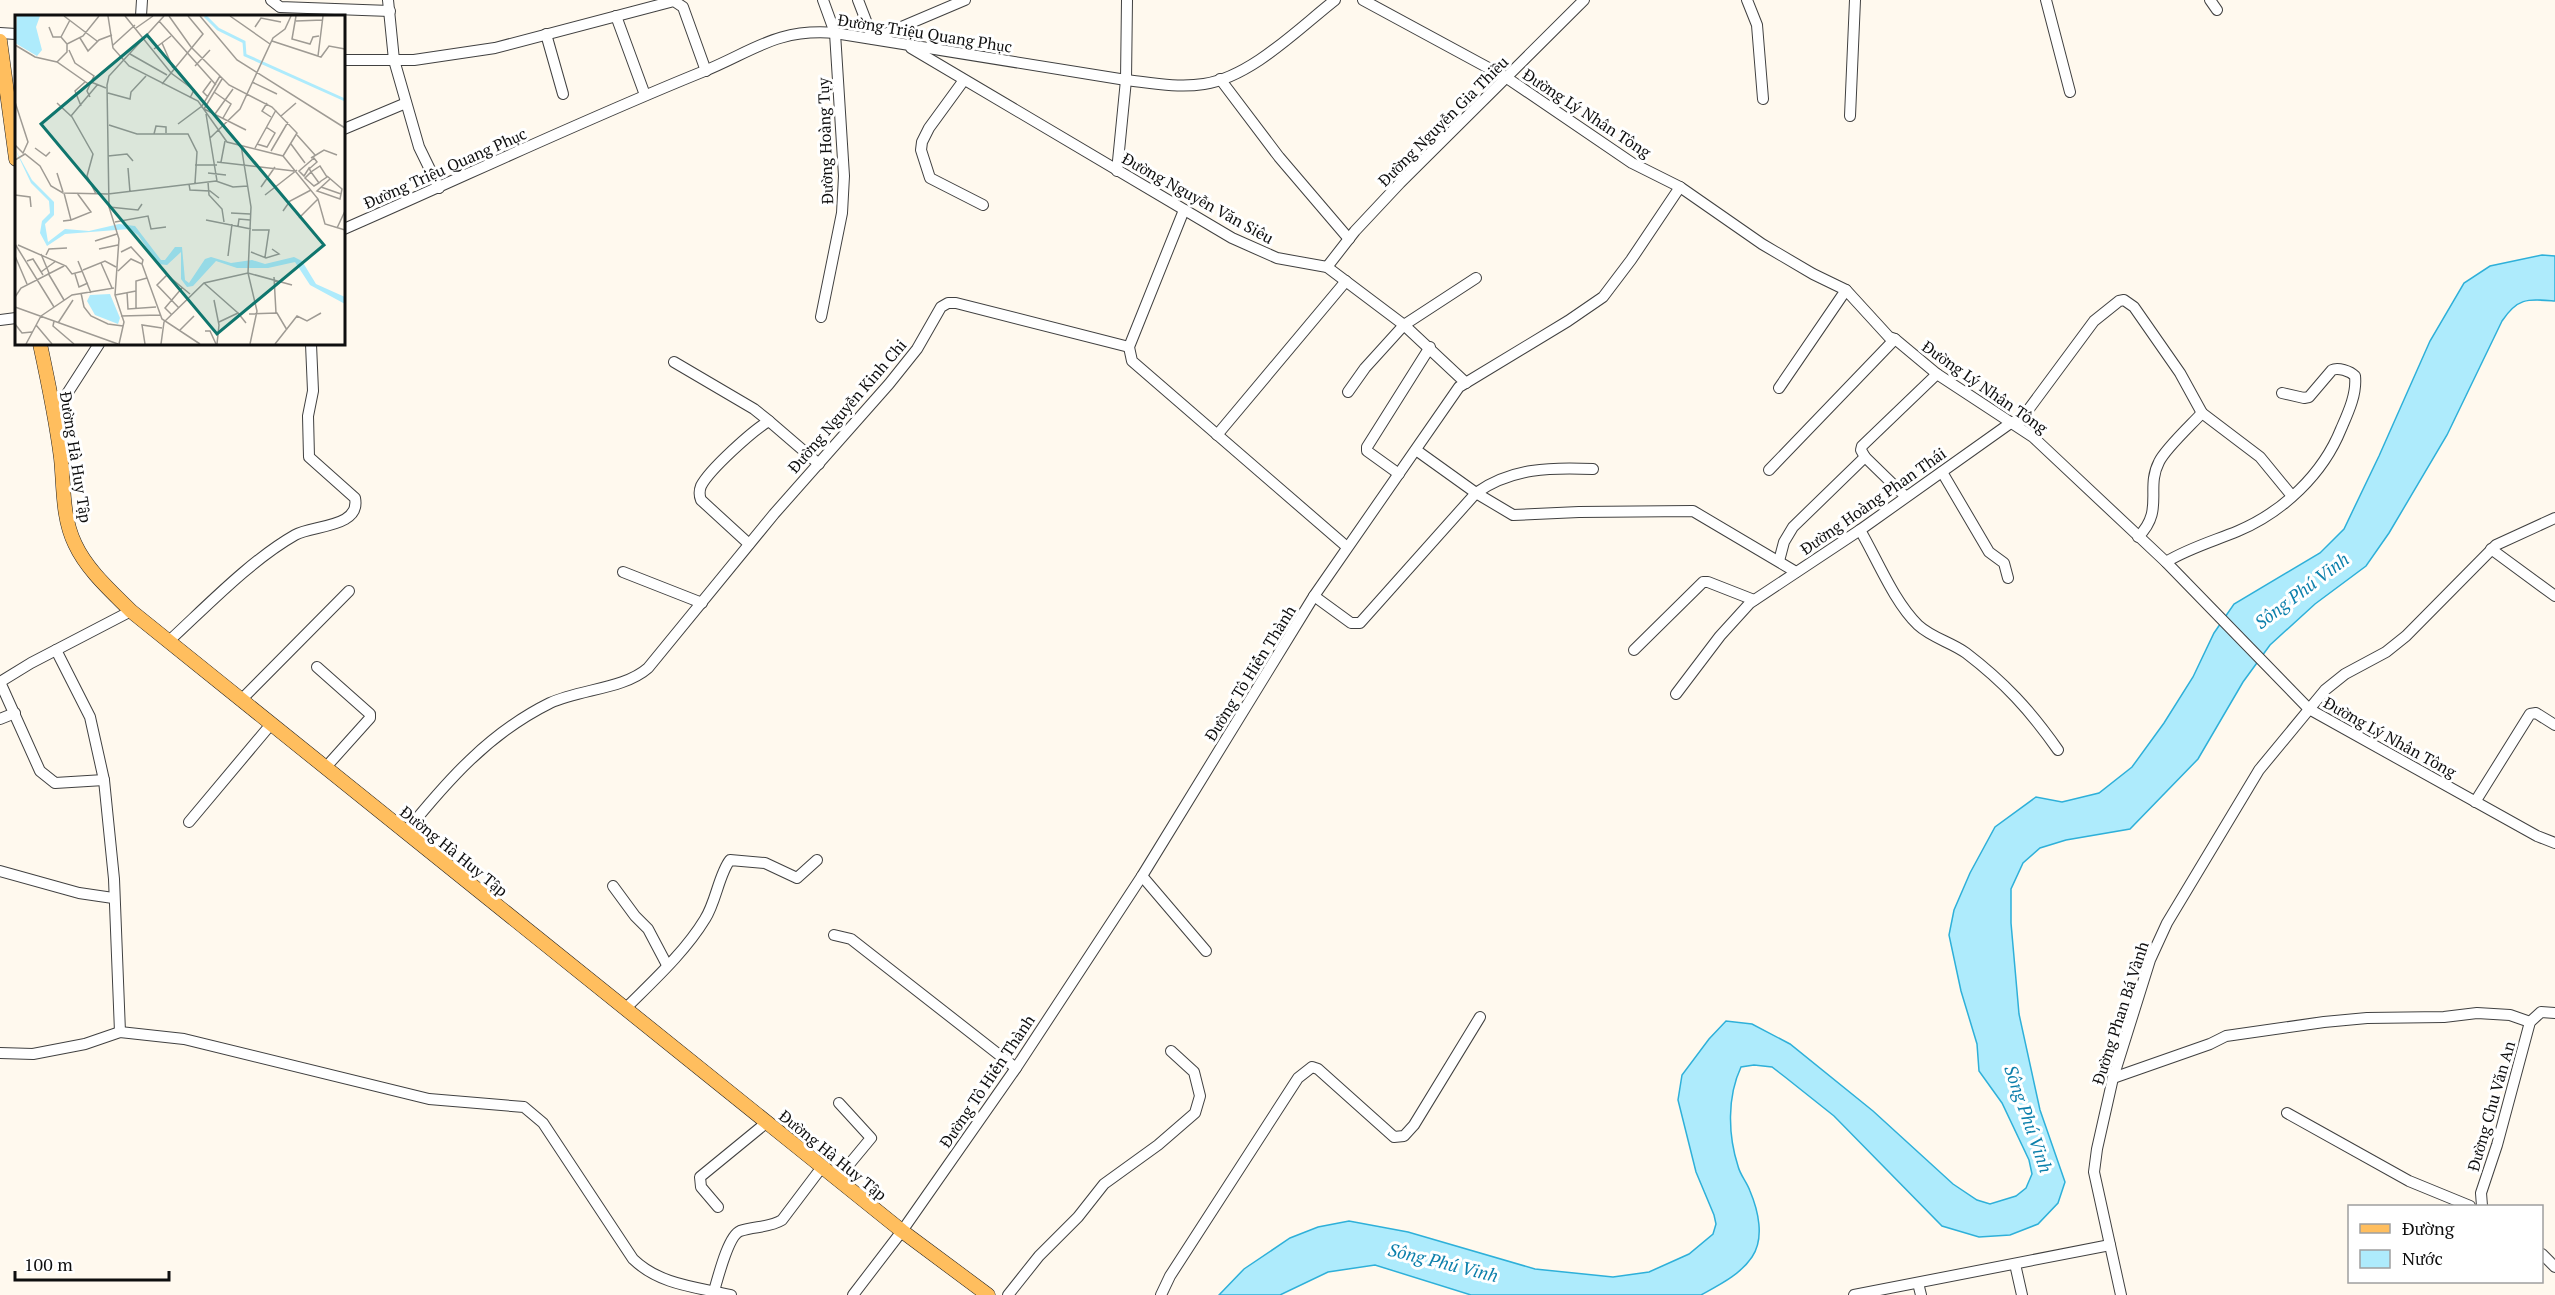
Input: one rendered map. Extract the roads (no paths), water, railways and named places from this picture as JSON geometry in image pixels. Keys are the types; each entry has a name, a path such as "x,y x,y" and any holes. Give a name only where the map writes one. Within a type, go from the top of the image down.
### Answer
{"main road":[{"path":"0,41 15,152"},
{"name":"Đường Hà Huy Tập","path":"40,345 54,414 66,522 75,544 90,567 131,611 766,1123 902,1231 988,1295"}],"street":[{"path":"141,15 142,0"},
{"path":"271,0 280,7 389,6 394,60 419,147 438,188"},
{"name":"Đường Hoàng Tụy","path":"821,317 842,213 843,195 843,151 835,33 823,0"},
{"path":"858,0 873,39 965,0"},
{"path":"1117,171 1126,80 1127,0"},
{"name":"Đường Triệu Quang Phục","path":"345,229 645,95 706,71 775,38 819,32 835,33 1126,80 1170,86 1205,84 1239,74 1335,0"},
{"name":"Đường Lý Nhân Tông","path":"1363,0 1507,78 1632,164 1680,187 1762,244 1813,274 1846,290 1889,337 1937,374 2015,423 2082,481 2166,562 2309,709 2537,837 2555,843"},
{"name":"Đường Nguyễn Gia Thiều","path":"1327,267 1400,183 1584,0"},
{"path":"1747,0 1757,25 1763,99"},
{"path":"1850,116 1855,0"},
{"path":"2046,0 2070,92"},
{"path":"2210,0 2217,10"},
{"path":"345,60 394,60 456,55 495,48 674,2 683,7 706,71"},
{"path":"616,16 645,95"},
{"path":"0,33 15,34"},
{"path":"546,34 563,94"},
{"name":"Đường Nguyễn Văn Siêu","path":"906,45 1232,238 1277,258 1327,267 1404,324 1466,383"},
{"path":"964,80 929,128 921,150 930,178 983,205"},
{"path":"1220,80 1279,157 1349,239"},
{"path":"345,129 406,104"},
{"name":"Đường Tô Hiến Thành","path":"853,1295 902,1231 1016,1068 1142,876 1314,596 1460,387 1603,297 1680,187"},
{"path":"1184,210 1129,347 1132,361 1347,548"},
{"path":"1348,392 1365,368 1404,324 1476,278"},
{"path":"1217,435 1346,280"},
{"path":"1779,388 1846,290"},
{"name":"Đường Hoàng Phan Thái","path":"1416,450 1476,493 1503,510 1520,516 1579,512 1694,511 1796,572 2015,423 2094,321 2119,301 2124,300 2134,307 2174,364 2202,413"},
{"name":"Đường Nguyễn Kinh Chi","path":"405,833 454,774 506,728 550,703 588,689 634,679 641,674 795,490 903,367 917,349 941,307 948,303 1129,347"},
{"path":"0,320 15,318"},
{"path":"1769,470 1894,339"},
{"path":"54,414 98,345"},
{"path":"169,641 266,555 292,537 309,529 335,523 349,517 354,512 355,498 309,457 308,416 314,391 311,345"},
{"path":"1399,474 1367,451 1367,447 1430,347"},
{"path":"674,362 745,403 819,465"},
{"path":"2166,562 2179,554 2257,522 2292,496 2320,468 2337,441 2352,400 2355,376 2336,368 2332,369 2309,397 2282,393"},
{"path":"1905,496 1865,457 1861,450 1865,441 1937,374"},
{"path":"2138,537 2148,527 2152,518 2159,461 2202,413 2260,457 2292,496"},
{"path":"749,544 700,500 700,490 726,458 769,421"},
{"path":"1779,561 1784,542 1793,527 1865,457"},
{"path":"1314,596 1351,623 1360,623 1476,493 1489,484 1505,477 1540,468 1593,469"},
{"path":"1942,472 1983,544 1991,554 2004,563 2008,578"},
{"name":"Đường Phan Bá Vành","path":"2121,1295 2094,1172 2112,1078 2150,960 2167,923 2259,770 2325,690 2344,674 2386,652 2406,636 2491,549 2555,518"},
{"path":"1860,530 1905,608 1918,624 1966,653 2014,695 2032,713 2058,750"},
{"path":"2491,549 2555,596"},
{"path":"623,572 702,603"},
{"path":"1676,694 1720,636 1754,600 1796,572"},
{"path":"1635,650 1702,582 1708,582 1754,600"},
{"path":"242,699 349,591"},
{"path":"104,780 55,783 40,771 0,682 131,611"},
{"path":"56,650 90,717 104,780 114,879 120,1032"},
{"path":"317,667 370,714 370,718 326,767"},
{"path":"0,719 15,713"},
{"path":"2475,802 2530,714 2536,713 2555,725"},
{"path":"189,822 272,723"},
{"path":"625,1008 667,965 705,918 730,860 765,863 797,878 817,860"},
{"path":"0,872 79,893 113,898"},
{"path":"1142,876 1206,951"},
{"path":"614,886 635,916 648,929 667,965"},
{"path":"834,935 851,939 1016,1068"},
{"path":"2112,1078 2210,1044 2226,1036 2367,1018 2444,1017 2477,1013 2533,1019 2541,1012 2555,1013"},
{"path":"1161,1295 1170,1276 1298,1078 1312,1067 1318,1069 1394,1137 1404,1136 1414,1125 1480,1017"},
{"name":"Đường Chu Văn An","path":"2482,1205 2481,1193 2533,1019"},
{"path":"0,1053 33,1054 85,1044 120,1032 194,1040 442,1101 524,1107 543,1123 633,1259 640,1266 664,1280 731,1295"},
{"path":"1008,1295 1039,1256 1078,1217 1104,1184 1158,1145 1195,1113 1200,1096 1194,1072 1171,1051"},
{"path":"837,1179 871,1138 839,1103"},
{"path":"2287,1113 2409,1181 2468,1205"},
{"path":"718,1207 701,1187 700,1178 766,1123"},
{"path":"714,1291 732,1238 740,1231 774,1225 782,1220 822,1167"},
{"path":"1854,1295 2110,1245"},
{"path":"2543,1256 2555,1267"},
{"path":"2015,1263 2022,1295"},
{"path":"1918,1282 1921,1295"}],"water":[{"name":"Sông Phú Vinh","path":"2542,255 2555,256 2555,301 2524,301 2513,307 2502,321 2447,435 2389,533 2366,566 2315,604 2270,645 2243,682 2198,759 2130,829 2066,840 2040,848 2023,863 2011,889 2011,923 2019,1014 2040,1110 2065,1182 2058,1203 2038,1224 2010,1235 1979,1237 1942,1226 1834,1116 1772,1067 1754,1065 1741,1067 1733,1091 1730,1116 1732,1142 1739,1169 1749,1188 1758,1215 1758,1241 1752,1257 1742,1269 1701,1295 1471,1295 1375,1265 1328,1272 1280,1295 1219,1295 1244,1269 1290,1238 1318,1227 1349,1221 1408,1232 1535,1269 1613,1277 1649,1272 1689,1254 1713,1234 1716,1224 1696,1172 1678,1100 1682,1075 1709,1039 1726,1021 1752,1024 1790,1044 1873,1111 1953,1184 1977,1200 1990,1204 2016,1196 2026,1188 2032,1174 2029,1160 2002,1103 1979,1071 1977,1044 1961,991 1949,935 1954,910 1970,873 1995,827 2036,797 2062,802 2099,793 2132,767 2164,723 2193,677 2214,633 2234,604 2320,553 2344,529 2430,341 2464,283 2490,266"}]}
